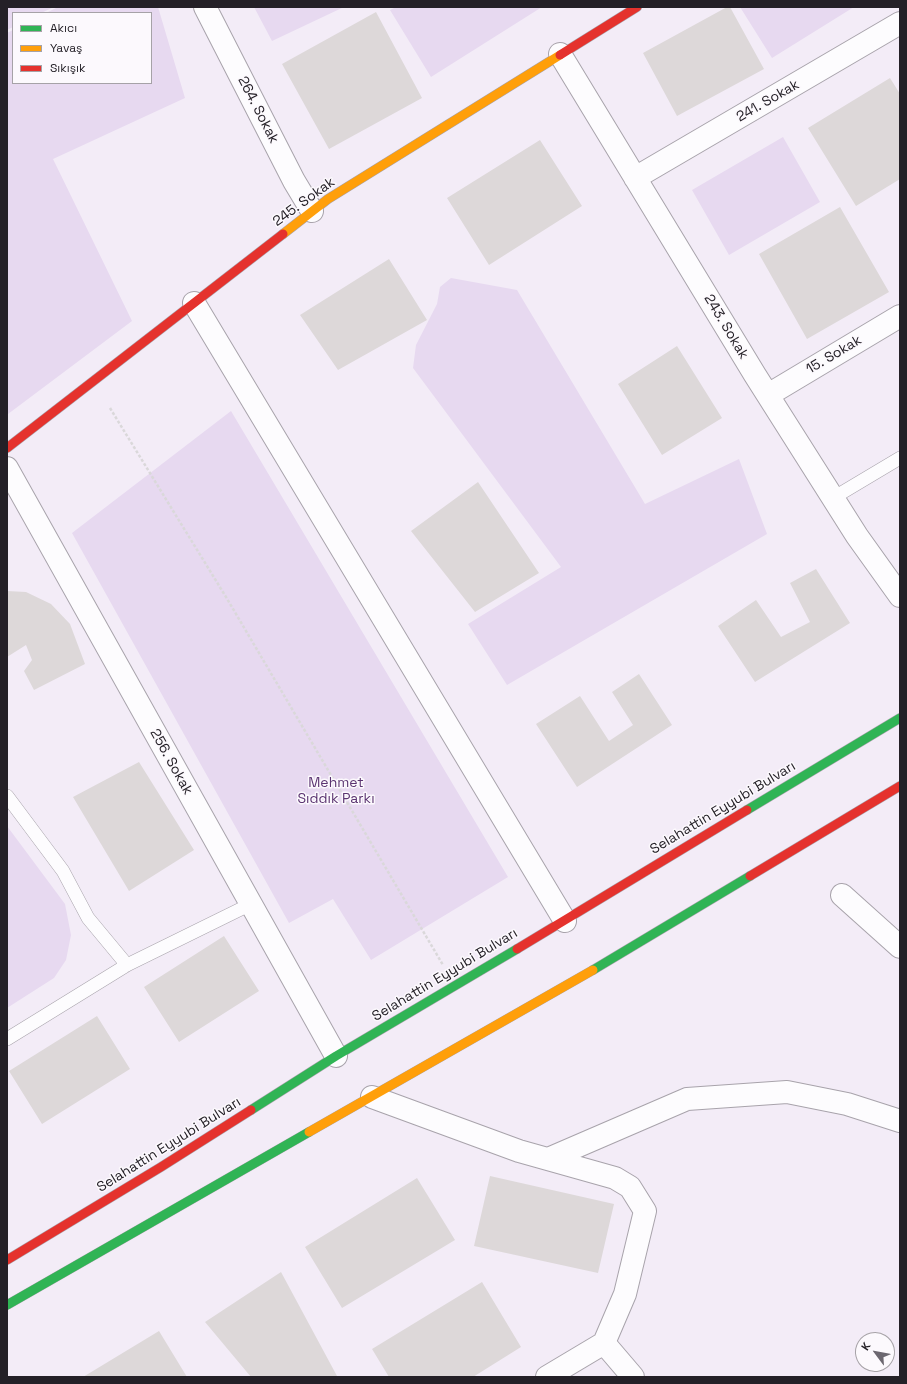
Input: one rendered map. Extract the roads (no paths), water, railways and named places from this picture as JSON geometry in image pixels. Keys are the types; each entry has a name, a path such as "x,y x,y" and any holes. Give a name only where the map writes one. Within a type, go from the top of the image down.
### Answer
{"main road":[{"name":"245. Sokak","path":"7,448 328,199 637,7"},
{"name":"Selahattin Eyyubi Bulvarı","path":"7,1260 162,1167 336,1056 565,921 900,718"},
{"path":"7,1305 613,958 900,786"}],"street":[{"name":"264. Sokak","path":"205,7 294,181 312,211"},
{"name":"241. Sokak","path":"635,178 900,23"},
{"name":"243. Sokak","path":"560,54 768,395 857,536 900,596"},
{"path":"194,303 565,921"},
{"name":"15. Sokak","path":"768,395 900,316"},
{"name":"256. Sokak","path":"7,468 336,1056"},
{"path":"842,895 900,947"},
{"path":"548,1159 687,1099 787,1092 848,1104 900,1121"},
{"path":"372,1097 519,1151 614,1178 630,1187 645,1211 625,1294 604,1343 547,1377"},
{"path":"604,1343 632,1377"}],"lane":[{"path":"834,498 900,458"},
{"path":"7,796 63,871 88,918 127,964"},
{"path":"7,1039 127,964 251,904"}],"park label":[{"name":"Mehmet Sıddık Parkı","path":"336,792"}]}
